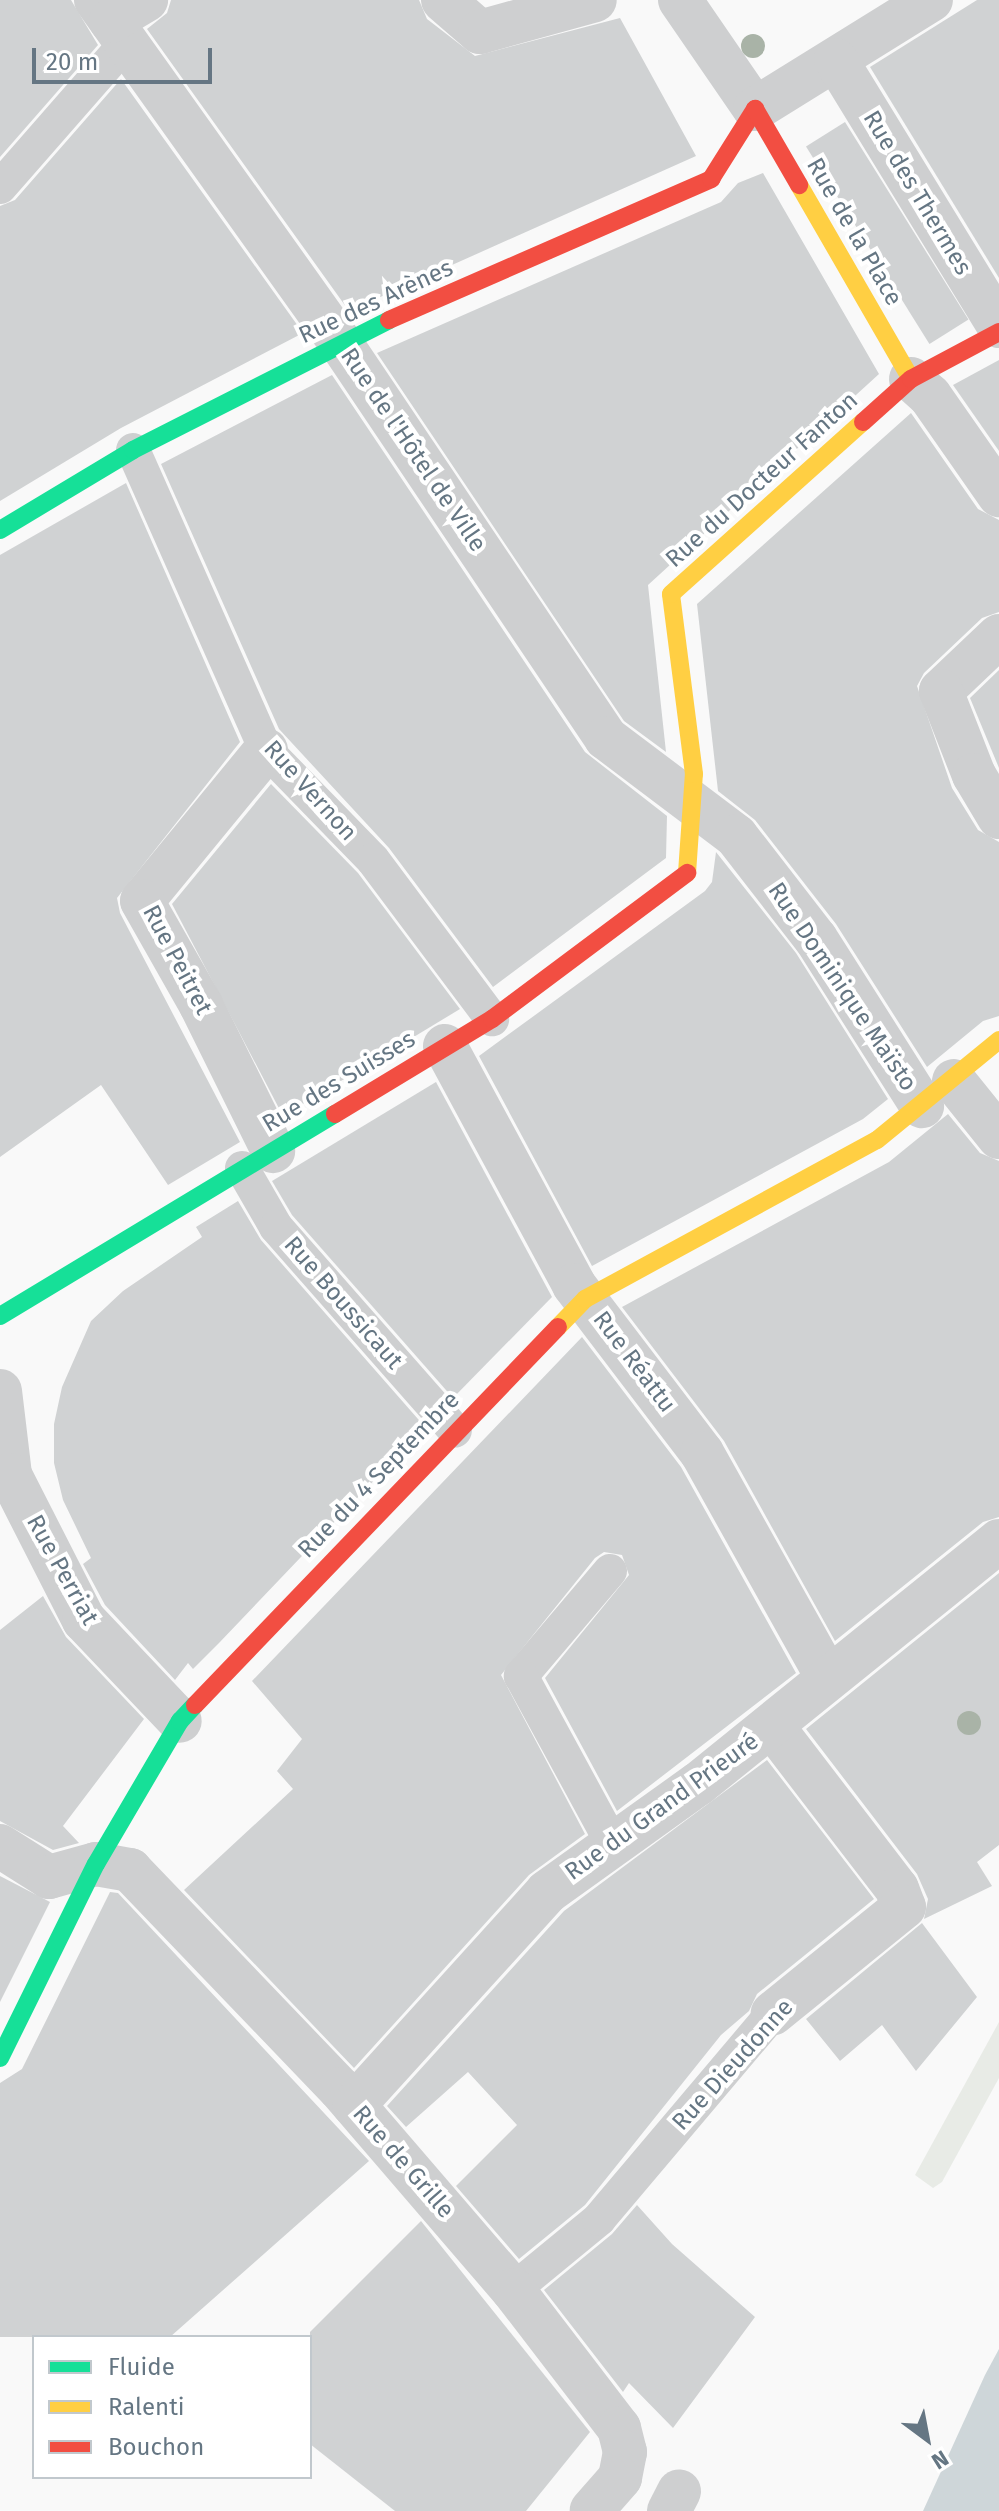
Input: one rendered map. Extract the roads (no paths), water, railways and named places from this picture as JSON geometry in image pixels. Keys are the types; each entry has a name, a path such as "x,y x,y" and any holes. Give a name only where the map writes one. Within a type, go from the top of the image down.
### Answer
{"street":[{"path":"443,0 480,32 595,0"},
{"path":"680,0 755,109 931,0"},
{"name":"Rue de l'Hôtel de Ville","path":"120,16 606,738 693,802"},
{"name":"Rue des Thermes","path":"836,60 999,329"},
{"name":"Rue des Arènes","path":"0,530 133,450 340,342 711,179 755,109"},
{"name":"Rue de la Place","path":"755,109 911,379"},
{"name":"Rue du Docteur Fanton","path":"690,871 694,774 671,594 911,379 999,329"},
{"path":"911,379 930,396 999,495"},
{"path":"999,636 941,691 974,775 999,817"},
{"name":"Rue Peitret","path":"257,1159 201,1005 142,901 266,750"},
{"name":"Rue Dominique Maïsto","path":"693,802 736,836 938,1093 999,1137"},
{"name":"Rue des Suisses","path":"0,1316 492,1019 690,871"},
{"name":"Rue du 4 Septembre","path":"0,2058 96,1864 180,1721 455,1431 585,1299 877,1140 999,1040"},
{"name":"Rue Réattu","path":"445,1046 585,1299 702,1453 827,1677"},
{"name":"Rue Perriat","path":"0,1391 10,1475 84,1620 180,1721"},
{"name":"Rue du Grand Prieuré","path":"354,2105 547,1892 772,1726 827,1677 999,1541"},
{"name":"Rue Dieudonne","path":"772,1726 897,1889 904,1907 773,2013"},
{"path":"0,1846 49,1877 96,1864"},
{"name":"Rue de Grille","path":"96,1864 130,1870 354,2105 513,2290 619,2428 625,2452 620,2478 593,2511"}],"lane":[{"path":"0,187 120,16"},
{"name":"Rue Vernon","path":"133,450 266,750 373,860 492,1019"},
{"name":"Rue Boussicaut","path":"257,1159 276,1227 455,1431"},
{"path":"610,1571 521,1676 612,1843"},
{"name":"Rue Dieudonne","path":"513,2290 599,2219 773,2013"}]}
